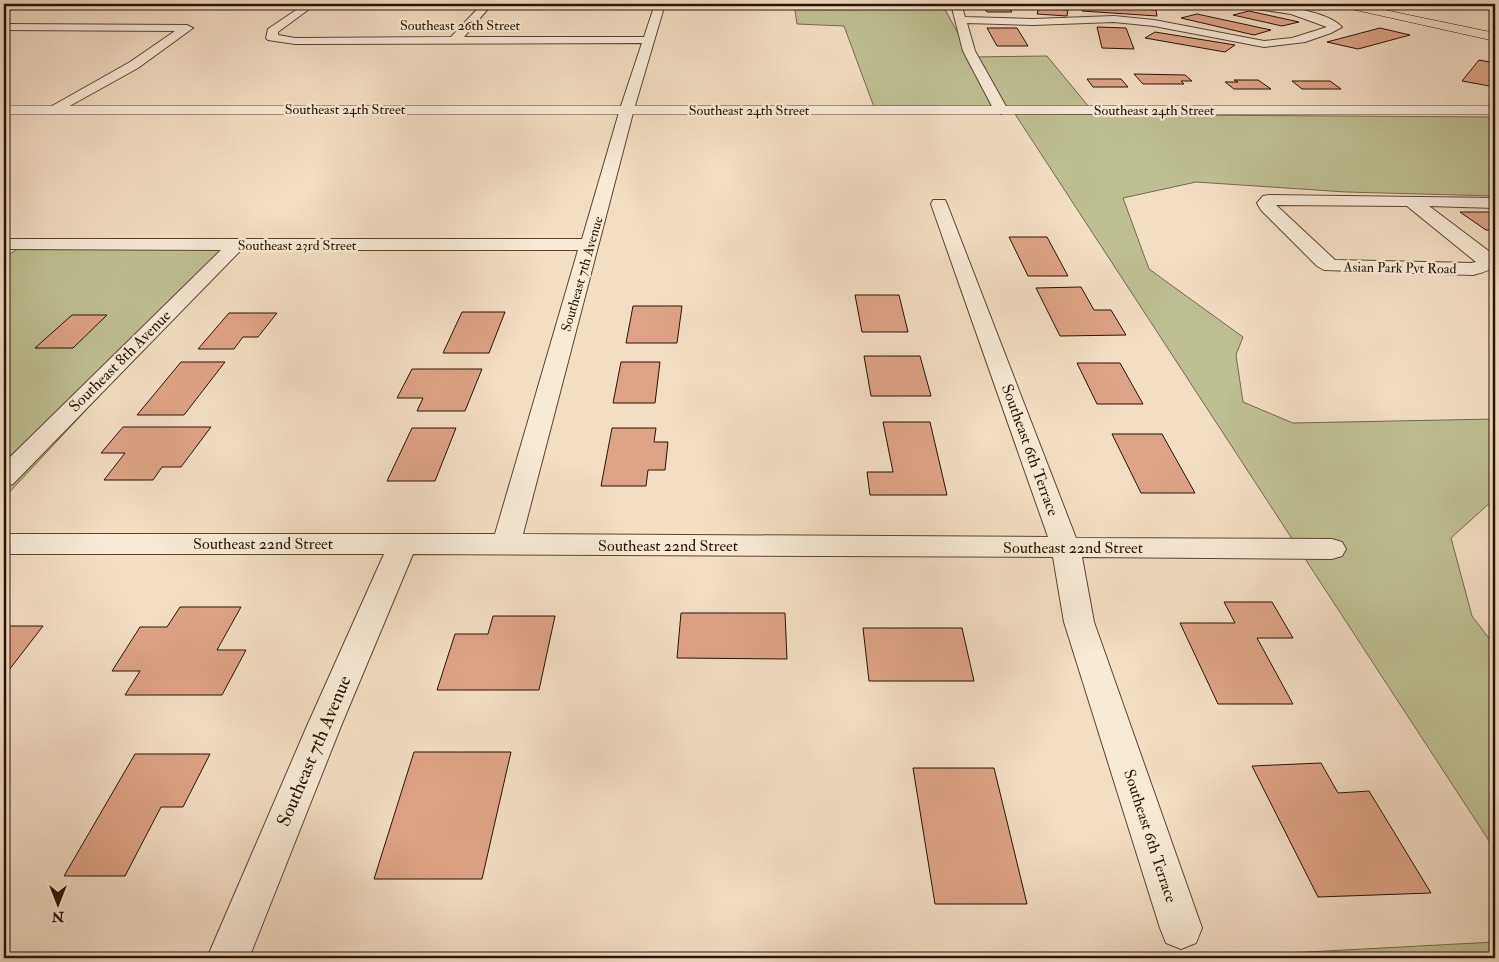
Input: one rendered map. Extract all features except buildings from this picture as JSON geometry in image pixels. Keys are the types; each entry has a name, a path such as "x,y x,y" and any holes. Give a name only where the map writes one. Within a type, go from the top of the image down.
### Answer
{"highway":[{"path":"1342,4 1495,37"},
{"path":"1367,4 1495,31"}],"street":[{"name":"Southeast 26th Street","path":"311,4 272,31 272,38 295,41 648,40"},
{"path":"455,40 487,4"},
{"name":"Southeast 7th Avenue","path":"506,544 627,109 660,4"},
{"path":"956,4 969,50 1000,110"},
{"path":"960,20 1033,22 1114,19 1154,23 1264,44 1282,44 1298,41 1336,27 1310,17 1244,4"},
{"path":"4,28 187,28 134,65 57,109"},
{"name":"Southeast 24th Street","path":"4,110 1495,110"},
{"name":"Asian Park Pvt Road","path":"1411,201 1482,256 1486,260 1486,265 1473,269 1331,266 1324,262 1265,203 1269,200 1411,201 1495,203"},
{"name":"Southeast 6th Terrace","path":"939,204 1066,548 1079,622 1181,928"},
{"name":"Southeast 23rd Street","path":"4,244 590,245"},
{"name":"Southeast 8th Avenue","path":"4,478 236,245"},
{"name":"Southeast 22nd Street","path":"4,544 506,544 1332,549"},
{"name":"Southeast 7th Avenue","path":"228,958 324,726 403,544"}],"green space":[{"path":"794,4 942,4 971,57 1047,56 1089,107 874,107 844,26 797,24"},
{"path":"1015,114 1495,117 1495,196 1346,192 1196,182 1123,198 1149,269 1243,337 1236,355 1243,402 1293,423 1495,419 1495,501 1492,501 1451,538 1472,616 1495,646 1495,850"},
{"path":"15,245 240,245 4,498 4,257 15,251"},
{"path":"1495,942 1495,958 1270,958 1269,954"}]}
